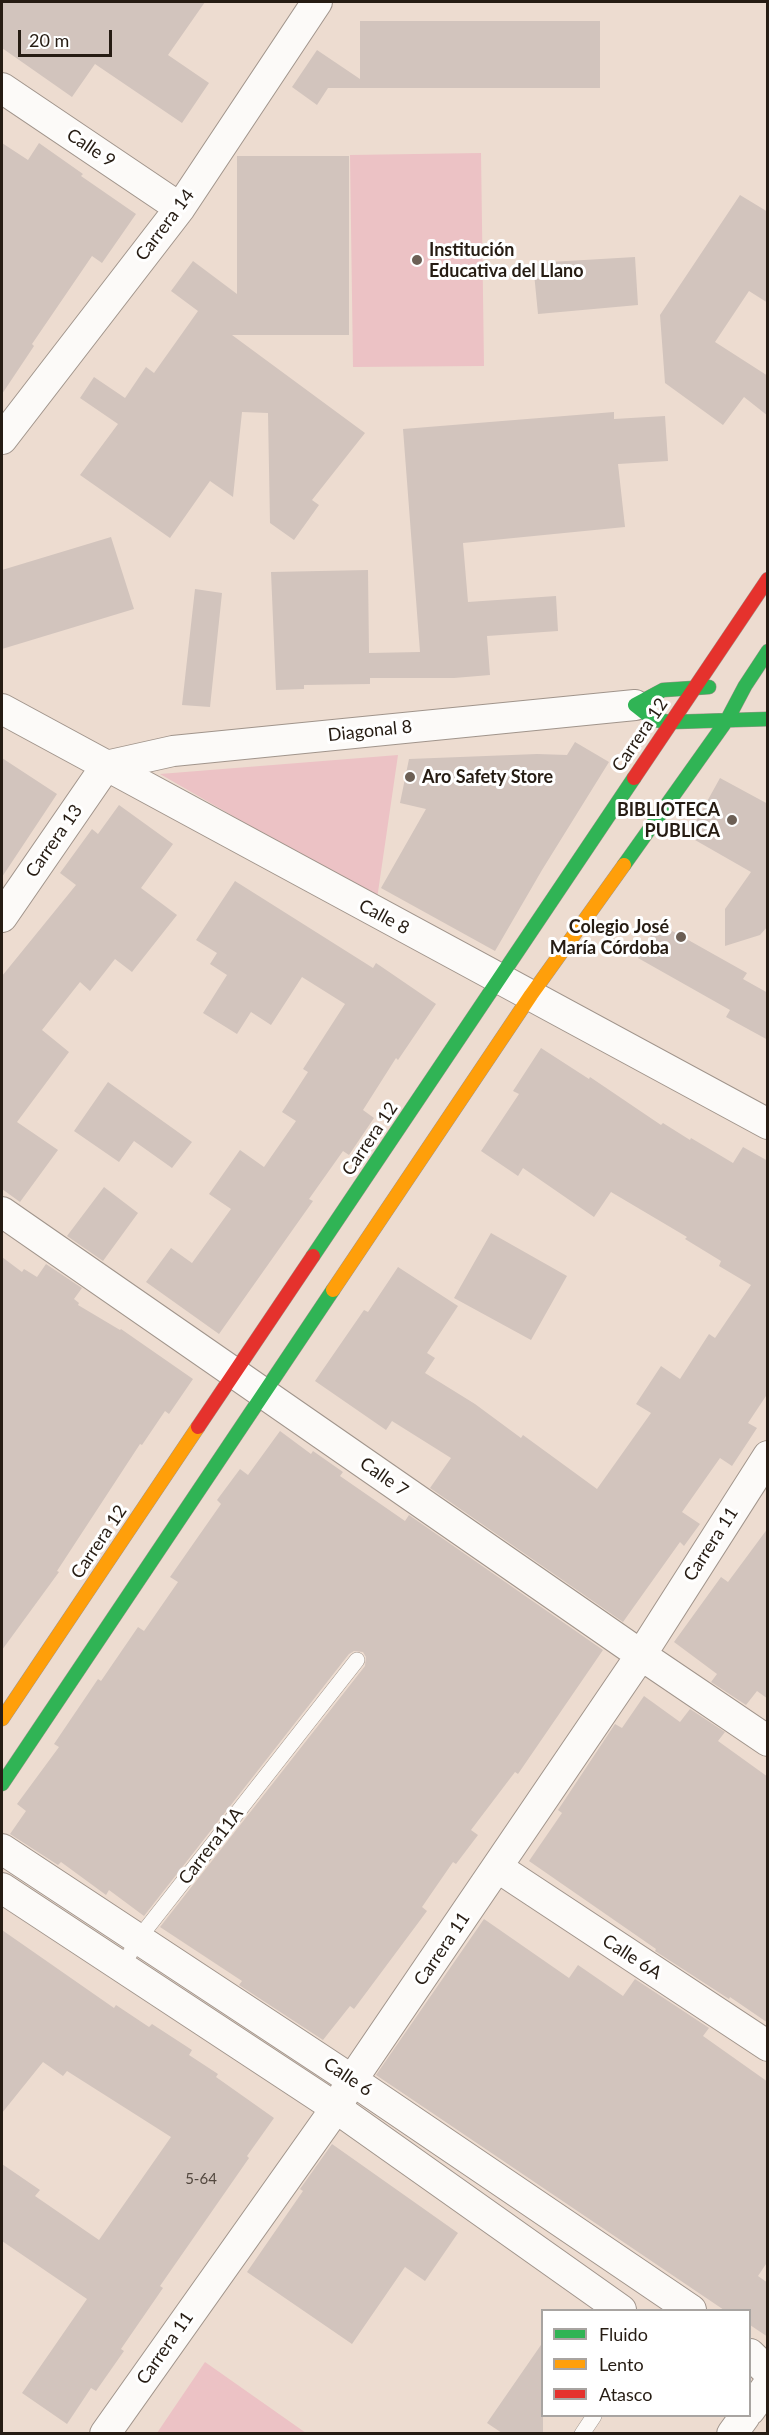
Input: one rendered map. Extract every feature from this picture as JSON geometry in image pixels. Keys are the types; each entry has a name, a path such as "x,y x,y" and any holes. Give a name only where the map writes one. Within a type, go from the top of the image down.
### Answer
{"street":[{"name":"Carrera 14","path":"7,420 180,208 317,2"},
{"name":"Calle 9","path":"2,88 180,208"},
{"name":"Carrera 12","path":"2,1719 768,579"},
{"path":"2,1784 531,995 727,720 745,686 768,651"},
{"name":"Diagonal 8","path":"106,766 173,751 635,705 663,690 768,684"},
{"path":"635,705 654,720 671,722 768,719"},
{"name":"Calle 8","path":"2,709 768,1124"},
{"name":"Carrera 13","path":"2,917 106,766"},
{"name":"Calle 7","path":"2,1212 640,1655 768,1741"},
{"name":"Carrera 11","path":"105,2433 336,2108 352,2080 640,1655 768,1456"},
{"name":"Calle 6","path":"2,1849 140,1938 690,2309"},
{"name":"Calle 6A","path":"497,1867 768,2046"},
{"name":"Calle 6","path":"2,1888 336,2108 620,2309"},
{"path":"751,2355 768,2375"},
{"path":"751,2374 768,2375"},
{"path":"751,2409 768,2385"},
{"path":"732,2433 744,2417"}],"lane":[{"name":"Carrera11A","path":"122,1967 140,1938 357,1660"},
{"path":"582,2433 593,2417"}],"shaded area":[{"name":"Institución Educativa del Llano","path":"481,153 484,366 353,367 350,155"},
{"path":"398,755 377,899 160,774"},
{"path":"205,2362 306,2433 157,2433"}],"building":[{"path":"2,2 205,2 168,55 209,83 182,123 95,64 72,97 2,48"},
{"path":"360,21 600,21 600,88 328,88 317,105 292,87 317,50 360,79"},
{"path":"2,143 28,160 39,143 83,174 81,176 136,214 102,263 92,256 32,344 34,346 2,394"},
{"path":"237,156 349,156 349,335 232,335 365,433 312,500 319,505 294,540 270,523 268,413 242,412 233,497 210,481 170,538 80,475 118,424 80,398 94,377 125,398 146,367 154,373 198,311 171,291 193,261 237,294"},
{"path":"740,195 768,212 768,303 749,291 715,342 768,376 768,416 744,397 723,425 665,383 660,315"},
{"path":"635,257 638,305 538,314 533,263"},
{"path":"614,412 614,419 665,416 668,461 618,464 625,527 463,543 468,602 556,596 558,631 487,636 490,675 454,678 370,678 370,684 304,685 304,689 276,690 271,572 368,570 369,653 420,652 403,429"},
{"path":"111,537 134,609 2,649 2,570"},
{"path":"195,589 222,593 210,707 182,705"},
{"path":"575,742 609,762 495,951 381,888 426,809 400,803 409,759 567,755"},
{"path":"2,758 57,794 2,877"},
{"name":"BIBLIOTECA PUBLICA","path":"720,778 768,804 768,926 760,935 725,946 725,909 751,872 688,836"},
{"path":"119,805 173,844 141,888 177,915 132,972 115,959 90,991 80,982 42,1030 69,1052 17,1122 58,1150 20,1202 2,1189 2,976 76,885 60,873 92,829 98,834"},
{"path":"235,881 373,968 376,963 436,1004 398,1060 396,1058 363,1110 374,1118 349,1155 343,1151 309,1199 313,1201 219,1334 146,1282 171,1248 192,1263 231,1209 209,1194 240,1150 264,1167 296,1121 282,1112 308,1072 303,1069 345,1004 302,977 271,1025 251,1012 237,1034 203,1013 227,975 210,964 217,953 196,940"},
{"path":"658,923 747,973 743,979 768,993 768,1040 726,1017 730,1010 638,958"},
{"path":"541,1048 589,1079 590,1077 661,1125 663,1123 733,1163 743,1147 768,1161 768,1393 748,1423 757,1428 732,1466 720,1458 682,1512 700,1524 684,1546 680,1542 623,1622 430,1488 451,1458 392,1421 386,1430 315,1381 364,1310 368,1312 398,1267 458,1306 427,1353 435,1358 425,1373 475,1404 521,1438 523,1435 597,1489 651,1413 636,1404 661,1366 680,1379 709,1334 715,1338 751,1285 719,1266 721,1261 685,1239 687,1237 611,1192 594,1217 523,1168 518,1176 481,1151 519,1094 513,1091"},
{"path":"108,1082 192,1142 172,1168 134,1141 119,1162 74,1131"},
{"path":"104,1187 138,1213 103,1261 67,1236"},
{"path":"491,1233 567,1276 531,1340 454,1298"},
{"path":"2,1257 22,1272 24,1269 37,1277 46,1264 82,1288 74,1299 79,1303 78,1305 121,1329 193,1379 169,1414 165,1411 142,1445 140,1444 57,1571 59,1572 2,1650"},
{"path":"280,1431 311,1454 313,1451 343,1472 340,1476 405,1521 409,1515 603,1650 518,1774 515,1772 471,1830 478,1835 456,1864 453,1862 422,1907 427,1911 354,2009 350,2006 323,2040 239,1985 242,1981 160,1927 365,1666 366,1657 363,1652 354,1651 349,1654 144,1916 109,1890 106,1895 61,1862 58,1865 10,1834 26,1811 17,1804 59,1747 54,1744 98,1679 101,1681 138,1627 144,1631 178,1582 170,1577 221,1504 217,1500 240,1469 248,1475"},
{"path":"768,1528 768,1699 757,1691 746,1705 711,1682 717,1674 674,1642 721,1577 728,1582"},
{"path":"644,1696 680,1722 690,1709 725,1732 718,1741 768,1777 768,2023 655,1951 656,1949 529,1861 562,1813 558,1810 615,1724 622,1728"},
{"path":"484,1919 569,1978 578,1965 623,1996 635,1979 709,2028 703,2036 768,2082 768,2261 758,2276 768,2283 768,2337 751,2326 751,2309 723,2309 376,2075"},
{"path":"2,1930 114,2008 116,2005 149,2027 152,2024 192,2050 189,2055 218,2074 216,2077 274,2118 160,2286 163,2288 121,2349 124,2351 96,2391 91,2388 67,2424 22,2393 87,2299 2,2241 2,2164 40,2190 35,2196 99,2240 171,2137 67,2071 63,2076 43,2062 2,2113"},
{"path":"332,2144 458,2233 425,2281 405,2267 352,2344 247,2272 303,2191 300,2189"},
{"path":"541,2345 543,2433 502,2433 487,2423"}],"traffic: fast":[{"path":"624,865 727,720 745,686 768,651"},
{"path":"709,687 663,690 635,705 654,720 671,722 768,719"},
{"path":"313,1256 634,778"},
{"path":"2,1784 333,1290"}],"traffic: slow":[{"path":"333,1290 531,995 624,865"},
{"path":"2,1719 198,1427"}],"traffic: jam":[{"path":"634,778 768,579"},
{"path":"198,1427 313,1256"}],"place":[{"name":"Institución Educativa del Llano","path":"417,260"},
{"name":"Aro Safety Store","path":"410,777"},
{"name":"BIBLIOTECA PUBLICA","path":"732,820"},
{"name":"Colegio José María Córdoba","path":"681,937"}]}
